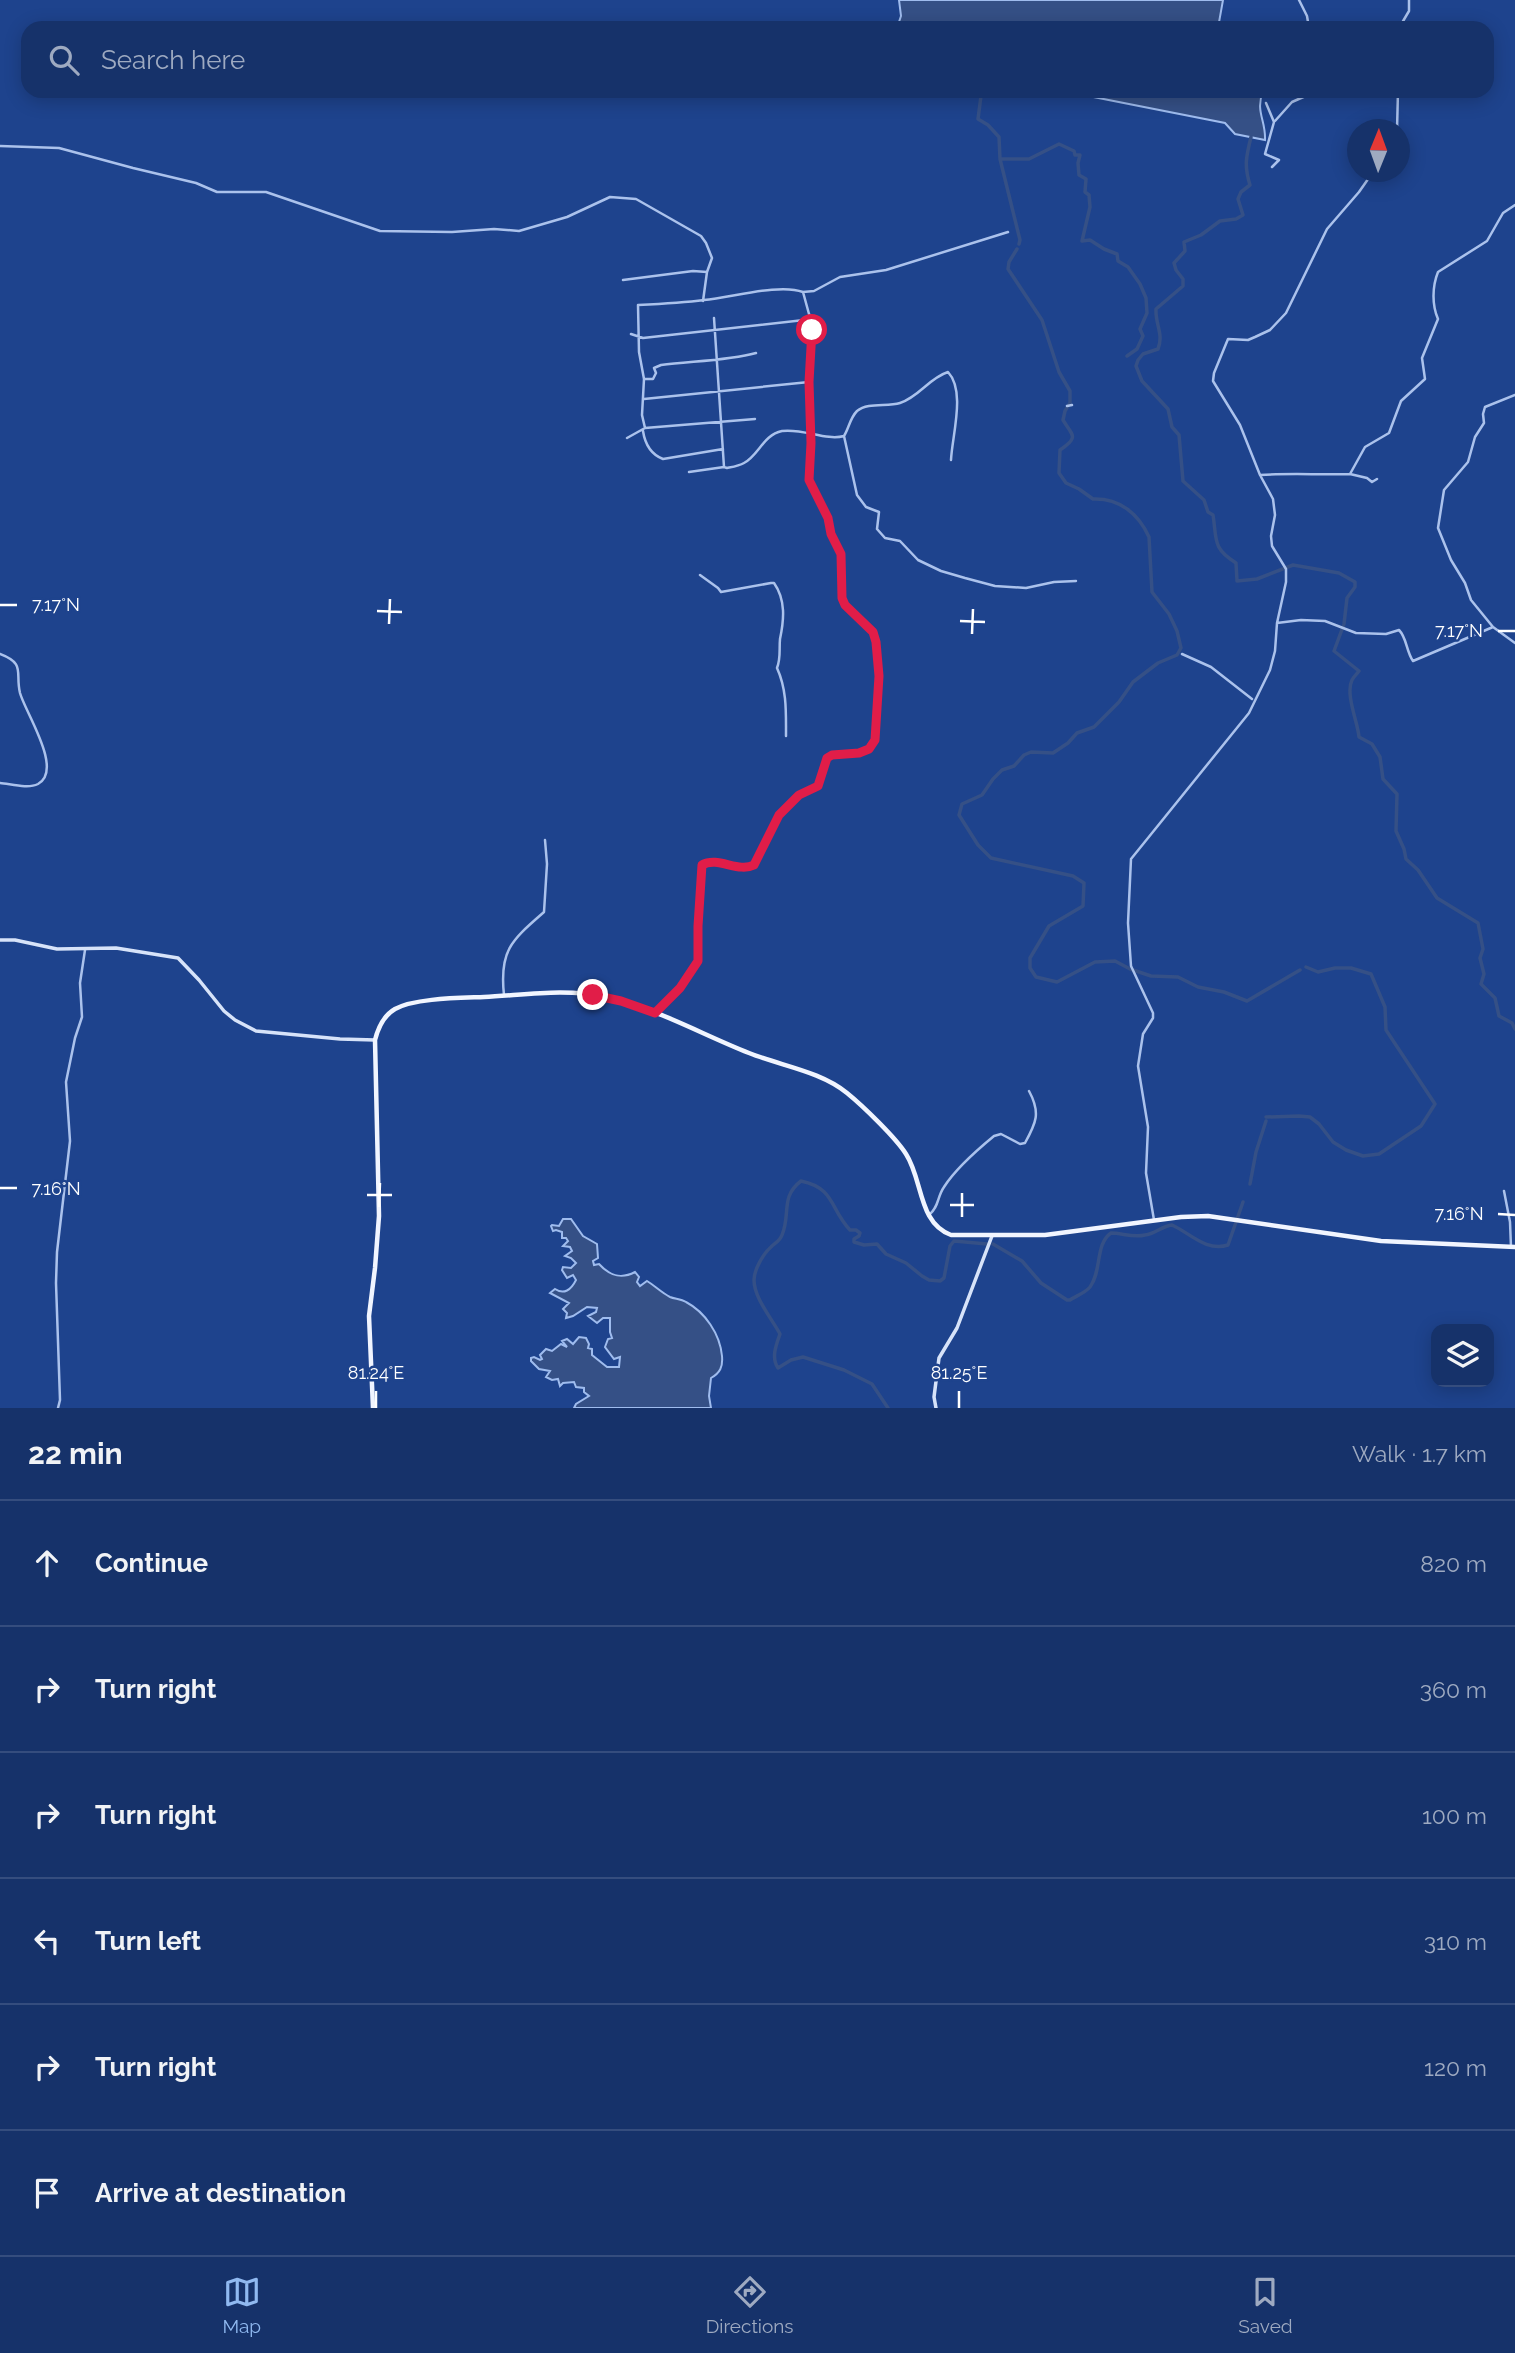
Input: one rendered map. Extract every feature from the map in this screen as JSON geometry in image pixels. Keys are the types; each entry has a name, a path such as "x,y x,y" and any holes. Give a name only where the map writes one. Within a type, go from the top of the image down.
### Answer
{"main road":[{"path":"373,1408 369,1316 379,1216 375,1040 388,1014 400,1007 430,1002 557,991 582,993 621,1001 655,1013 753,1055 830,1081 845,1092 904,1151 915,1172 929,1216 938,1228 951,1235 1055,1234 1195,1216 1236,1219 1381,1241 1513,1247"}],"street":[{"path":"1299,0 1308,21"},
{"path":"1403,21 1409,11 1409,0"},
{"path":"1272,167 1279,160 1265,155 1274,122 1292,102 1301,98"},
{"path":"1397,119 1398,98"},
{"path":"1266,103 1274,122"},
{"path":"0,146 59,148 196,183 217,192 266,192 380,231 519,231 567,217 610,197 636,199 701,236 706,243 712,258 703,301"},
{"path":"1154,1220 1146,1172 1148,1126 1138,1066 1143,1034 1153,1018 1153,1013 1132,970 1128,923 1131,859 1248,713 1264,687 1275,651 1277,623 1286,588 1286,569 1272,547 1275,508 1241,425 1213,381 1214,373 1228,340 1248,340 1270,330 1286,313 1327,229 1366,182"},
{"path":"1350,474 1365,447 1389,433 1401,401 1425,379 1422,358 1438,319 1433,308 1438,272 1487,240 1503,213 1515,205"},
{"path":"723,449 663,459 655,456 649,449 644,440 642,415 644,379 638,337 638,305 703,301 774,290 814,290 840,277 886,270 1008,232"},
{"path":"623,280 693,271 707,272"},
{"path":"655,1013 680,988 698,961 702,865 713,862 748,868 754,865 779,815 799,795 818,786 827,758 832,755 859,753 869,749 875,740 879,676 876,642 870,627 851,611 842,598 841,554 831,534 828,518 809,480 809,382 813,319 803,292"},
{"path":"714,317 724,467"},
{"path":"631,334 638,337 813,319"},
{"path":"644,379 653,379 656,366 756,353"},
{"path":"951,460 957,421 953,377 947,372 904,402 859,409 852,417 844,436 857,495 866,508 879,513 877,529 885,538 900,541 918,560 941,571 996,586 1026,588 1054,582 1076,582"},
{"path":"644,399 809,382"},
{"path":"1515,395 1485,407 1484,423 1475,438 1468,462 1444,490 1438,528 1471,600 1493,627 1515,643"},
{"path":"627,438 644,430 755,419"},
{"path":"689,472 746,463 765,440 779,432 803,430 837,438 844,436"},
{"path":"1260,475 1350,474 1372,482 1377,479"},
{"path":"700,575 721,592 771,583 779,590 783,600 783,630 780,641 781,659 777,668 783,681 786,736"},
{"path":"1277,623 1325,621 1345,630 1366,634 1402,632 1413,661 1493,627"},
{"path":"0,654 14,661 19,668 20,692 43,746 47,769 42,780 34,785 0,783"},
{"path":"1182,654 1211,667 1253,701"},
{"path":"504,995 503,967 511,946 518,935 544,912 547,864 545,840"},
{"path":"0,940 15,940 58,949 117,948 178,958 224,1011 256,1031 375,1040"},
{"path":"58,1408 57,1252 70,1141 66,1082 82,1017 80,983 85,950"},
{"path":"929,1216 936,1209 941,1190 951,1177 994,1136 999,1133 1020,1144 1025,1143 1037,1118 1029,1091"},
{"path":"1504,1191 1513,1247"},
{"path":"936,1408 934,1397 939,1358 957,1328 992,1236"}],"water":[{"path":"899,0 1223,0 1219,21 899,21"},
{"path":"1098,98 1261,98 1260,110 1265,140 1235,134 1225,123"},
{"path":"563,1219 571,1219 583,1236 597,1244 598,1258 593,1261 594,1265 599,1264 615,1275 624,1276 635,1272 640,1286 647,1281 670,1297 693,1306 705,1318 715,1332 722,1356 720,1369 711,1378 711,1408 574,1408 589,1396 584,1392 584,1388 576,1387 574,1382 560,1386 558,1379 546,1377 550,1371 539,1369 531,1361 534,1357 542,1359 540,1355 546,1349 552,1351 561,1344 567,1347 562,1341 567,1339 573,1344 579,1337 586,1338 592,1355 607,1367 619,1367 620,1357 614,1359 605,1347 608,1339 612,1338 610,1318 603,1318 597,1323 588,1316 596,1312 597,1308 587,1307 566,1318 567,1313 563,1309 569,1303 550,1293 555,1289 561,1292 567,1290 576,1280 573,1275 567,1278 562,1270 563,1267 571,1268 576,1263 565,1256 572,1251 570,1247 563,1246 568,1241 562,1238 562,1232 553,1231 551,1226 559,1226"}],"waterway":[{"path":"981,98 978,119 999,137 1000,159 1019,244"},
{"path":"1251,137 1246,161 1250,185 1241,192 1238,199 1243,215 1236,219 1220,221 1201,235 1184,242 1185,251 1174,263 1183,279 1183,286 1156,309 1160,339 1158,349 1143,354 1136,366 1142,381 1168,409 1172,427 1179,435 1183,481 1204,500 1208,512 1213,515 1217,543 1223,553 1236,563 1237,581 1257,579 1293,565 1339,573 1355,582 1355,587 1347,598 1344,624 1334,651 1359,671 1350,686 1359,737 1372,744 1380,757 1383,779 1397,794 1396,831 1406,859 1418,870 1437,898 1478,923 1483,949 1480,958 1484,974 1481,984 1495,998 1499,1016 1512,1023 1515,1029"},
{"path":"1000,159 1029,159 1059,144 1074,151 1075,155 1080,155 1079,175 1086,179 1085,192 1089,195 1090,207 1082,241 1090,240 1117,254 1118,261 1128,267 1146,298 1147,313 1140,329 1143,336 1137,349 1127,356"},
{"path":"1017,249 1008,269 1042,320 1059,372 1070,391 1070,403 1063,420 1072,439 1060,450 1059,473 1066,483 1093,499 1111,501 1127,509 1145,528 1149,537 1152,592 1169,614 1181,648 1177,655 1158,663 1133,682 1119,702 1094,727 1077,733 1053,753 1031,752 1024,755 1014,766 1002,770 982,795 962,804 959,815 978,845 991,858 1073,876 1084,883 1083,906 1049,926 1030,958 1030,968 1036,977 1057,982 1095,962 1115,961 1151,976 1178,977 1198,987 1224,992 1247,1001 1300,970"},
{"path":"1266,1117 1310,1117 1333,1142 1363,1156 1379,1154 1421,1126 1435,1104 1386,1030 1385,1007 1371,974 1351,968 1318,972 1306,967"},
{"path":"1250,1184 1266,1121"},
{"path":"888,1408 872,1384 844,1370 803,1357 778,1368 776,1364 775,1351 780,1334 760,1301 754,1280 762,1258 782,1235 790,1193 801,1181 820,1189 831,1200 850,1230 860,1233 854,1242 864,1245 877,1244 886,1254 906,1263 929,1280 940,1281 944,1278 950,1246 954,1241 987,1244"},
{"path":"993,1244 1022,1261 1041,1283 1070,1300 1083,1293 1094,1281 1100,1251 1111,1233 1141,1236 1172,1225 1205,1244 1228,1245 1243,1202"}],"route":[{"path":"593,995 655,1013 680,988 697,965 702,865 713,862 748,868 754,865 779,815 799,795 818,786 827,758 832,755 859,753 869,749 875,740 879,676 876,642 870,627 845,605 842,598 841,554 831,534 828,518 809,480 812,330"}]}
